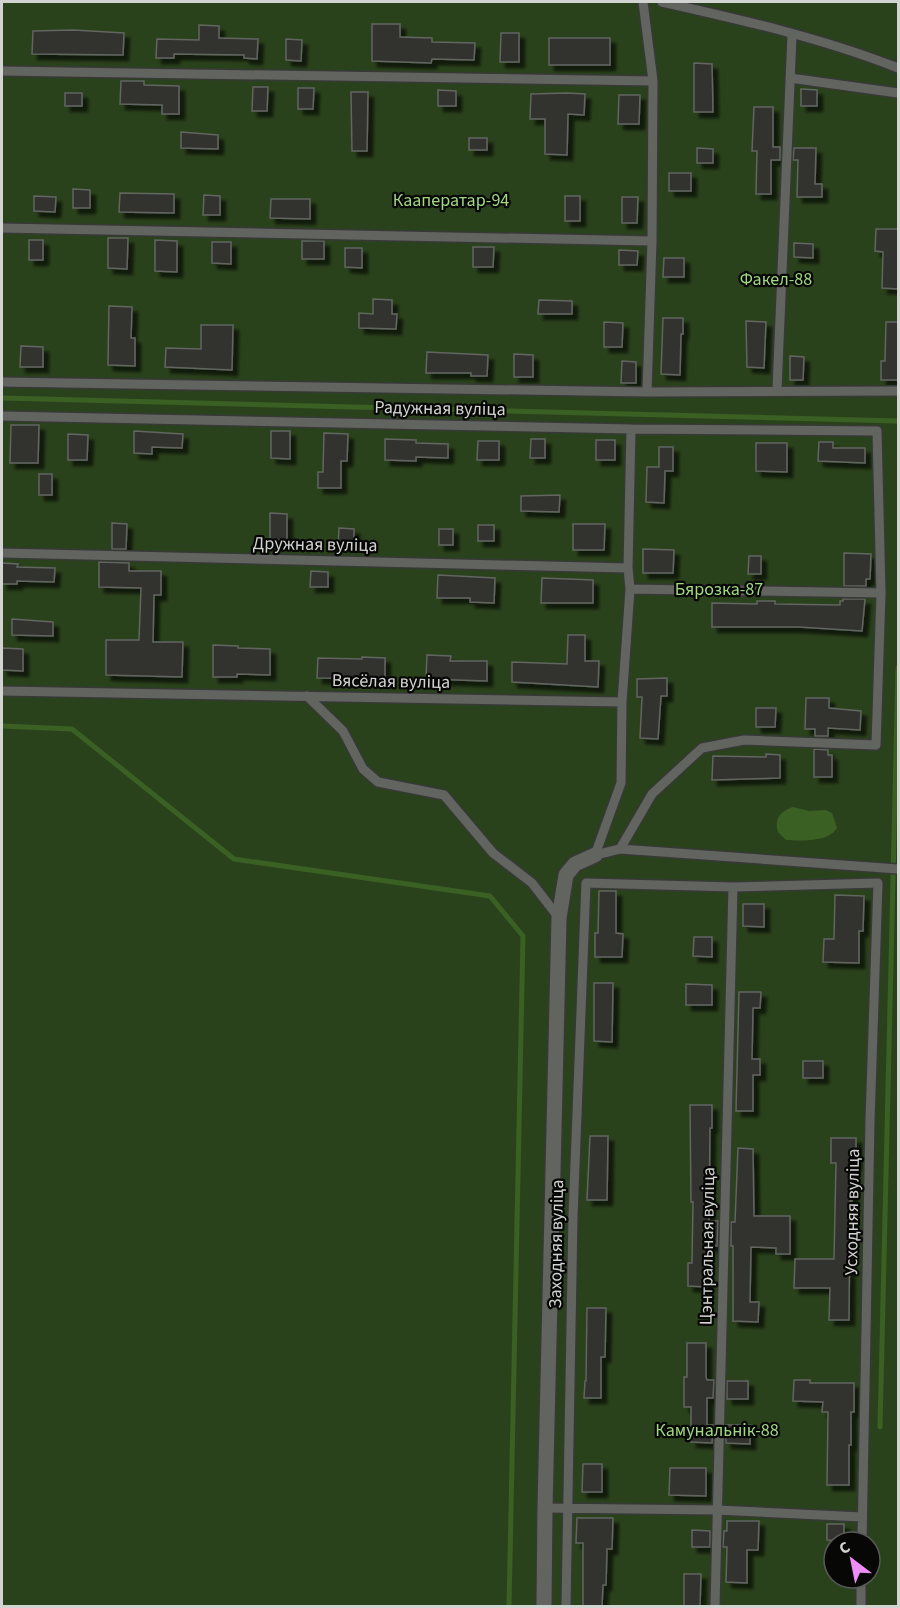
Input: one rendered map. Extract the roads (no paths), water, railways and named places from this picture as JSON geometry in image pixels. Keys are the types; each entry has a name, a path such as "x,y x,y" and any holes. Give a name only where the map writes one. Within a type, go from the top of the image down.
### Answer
{"street":[{"path":"544,1606 559,918 566,875 575,864 595,855"}],"lane":[{"path":"643,2 653,81 652,241 647,392"},
{"path":"662,2 774,28 792,35 852,50 898,68"},
{"path":"777,390 792,35"},
{"path":"2,71 653,81"},
{"path":"790,78 898,93"},
{"path":"2,228 652,241"},
{"path":"2,382 647,392 898,391"},
{"name":"Радужная вуліца","path":"2,416 631,429 877,431 881,593"},
{"path":"595,855 621,783 622,702 630,589 628,568 631,429"},
{"name":"Дружная вуліца","path":"2,553 628,568"},
{"path":"620,849 652,794 702,748 744,740 876,745 881,593 630,589"},
{"name":"Вясёлая вуліца","path":"2,691 622,702"},
{"path":"307,696 344,731 363,769 378,782 444,795 493,853 532,883 559,918"},
{"path":"595,855 620,849 898,869"},
{"name":"Заходняя вуліца","path":"566,1606 573,1216 586,883 732,887"},
{"name":"Усходняя вуліца","path":"732,887 878,884 870,1120 862,1530"},
{"name":"Цэнтральная вуліца","path":"715,1606 732,887"},
{"path":"545,1508 717,1510 862,1517"},
{"path":"861,1590 861,1606"}],"waterway":[{"path":"2,398 898,421"},
{"path":"880,1427 898,668"},
{"path":"2,726 72,729 234,859 490,896 523,936 509,1606"}],"park label":[{"name":"Кааператар-94","path":"451,200"},
{"name":"Факел-88","path":"776,279"},
{"name":"Бярозка-87","path":"719,589"},
{"name":"Камунальнік-88","path":"717,1430"}]}
